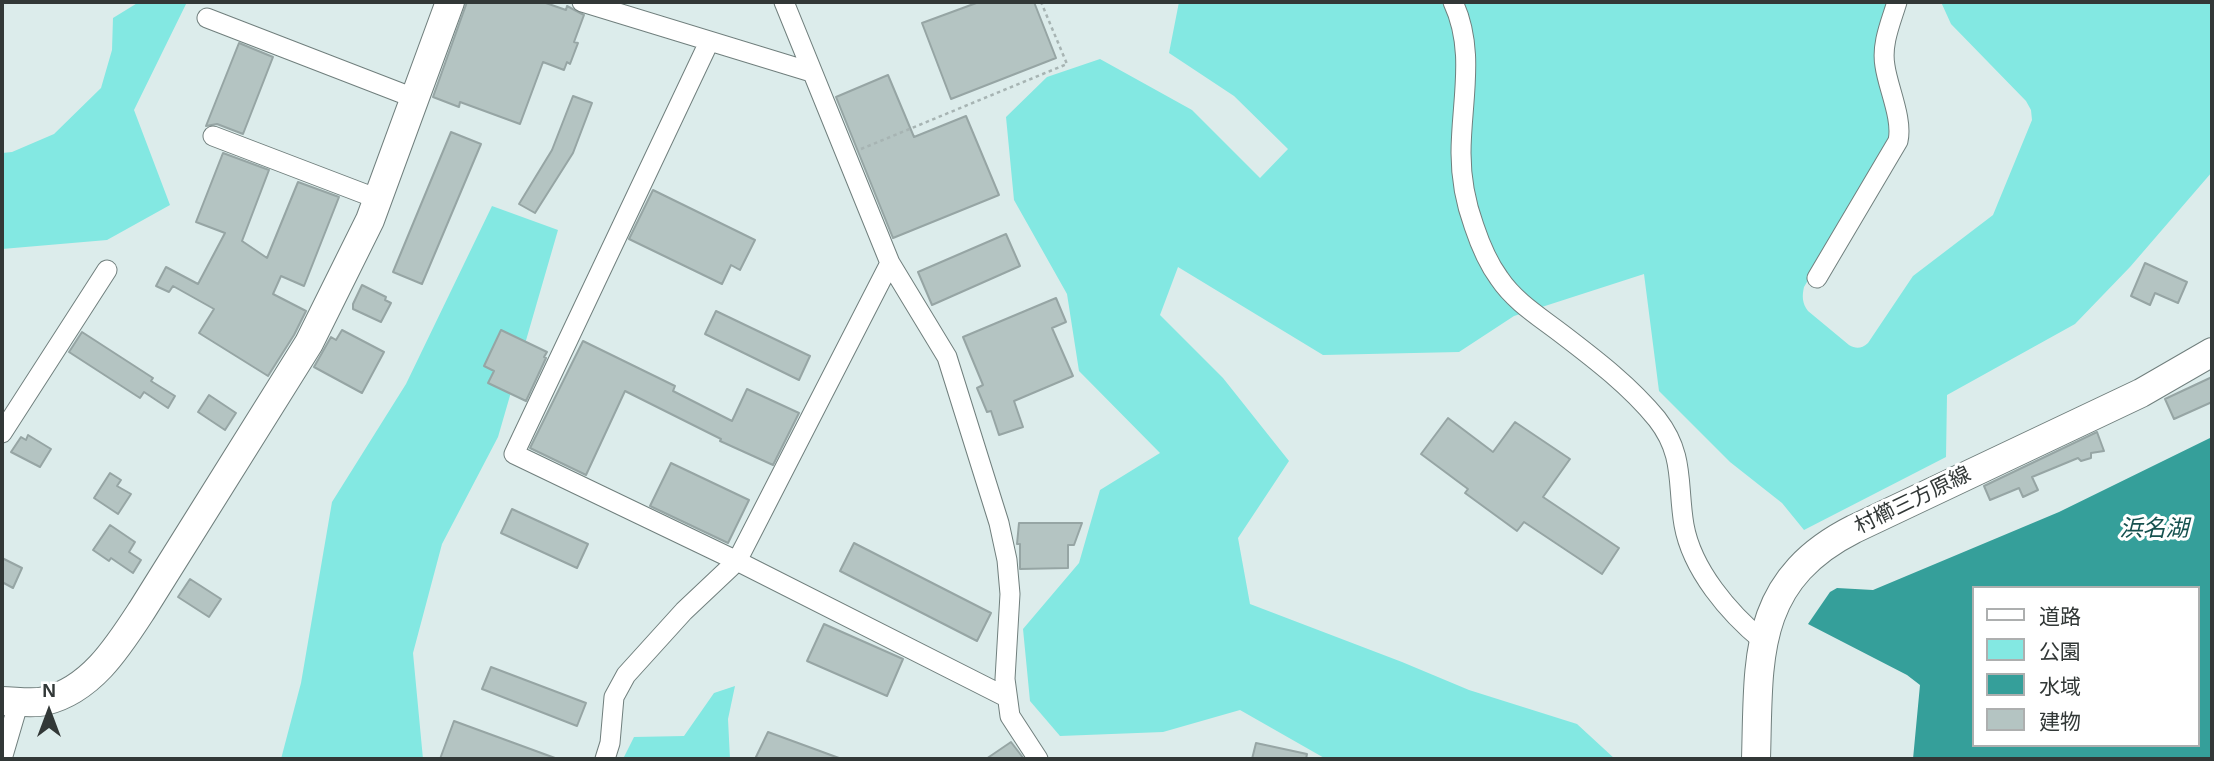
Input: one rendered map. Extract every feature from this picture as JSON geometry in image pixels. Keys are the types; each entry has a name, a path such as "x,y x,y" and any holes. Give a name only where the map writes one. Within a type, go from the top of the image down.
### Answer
{"street":[{"path":"2,759 10,701 44,702 75,689 100,667 122,641 309,343 370,220 450,2"},
{"path":"582,2 811,72"},
{"path":"784,2 890,263 947,358 999,523 1007,560 1010,594 1005,679 1010,716 1038,759"},
{"path":"1453,2 1462,24 1466,47 1461,155 1464,181 1474,225 1484,252 1500,280 1514,296 1612,374 1661,426 1677,455 1685,527 1694,553 1728,609 1763,641"},
{"path":"1816,278 1898,141 1899,127 1884,58 1885,42 1897,2"},
{"path":"206,18 414,98"},
{"path":"709,42 514,454 737,561 1006,697"},
{"path":"212,136 378,199"},
{"path":"605,759 610,743 614,697 626,675 684,611 737,561 890,263"},
{"path":"2,433 107,270"},
{"name":"村櫛三方原線","path":"1756,759 1758,676 1768,619 1791,575 1815,552 1832,540 2141,393 2212,352"}],"path":[{"path":"845,156 1067,64 1041,2"}],"green space":[{"path":"139,2 187,2 134,110 170,205 107,240 2,249 2,153 12,152 54,134 101,88 112,50 113,18"},
{"path":"1179,2 1891,2 1893,128 1890,144 1804,287 1803,293 1808,311 1856,348 1868,343 1913,276 1993,215 2032,120 2026,101 1951,24 1941,2 2212,2 2212,172 2130,267 2075,324 1947,395 1946,457 1804,530 1782,503 1730,462 1659,391 1644,274 1514,316 1459,352 1323,355 1178,267 1160,315 1223,378 1289,461 1238,538 1250,604 1469,690 1577,724 1615,759 1326,759 1240,710 1163,732 1060,736 1030,701 1023,629 1079,563 1100,490 1160,453 1079,371 1067,294 1014,200 1006,117 1047,77 1100,59 1192,110 1260,178 1288,149 1234,96 1169,53"},
{"path":"492,206 558,230 498,437 442,544 413,653 423,759 281,759 301,683 332,502 406,384"},
{"path":"735,686 728,719 730,759 623,759 634,737 684,736 714,693"}],"water":[{"name":"浜名湖","path":"2212,437 2212,759 1913,759 1920,685 1907,675 1808,624 1830,592 1837,588 1873,590 2059,512"}],"building":[{"path":"467,2 543,2 566,10 567,6 584,15 574,42 578,43 570,64 567,62 564,70 543,62 520,124 460,102 459,107 433,97"},
{"path":"979,2 1034,2 1056,58 951,99 922,23"},
{"path":"239,43 273,57 243,134 217,124 206,126"},
{"path":"888,75 914,137 966,116 999,195 893,238 836,97"},
{"path":"573,96 592,103 573,153 535,213 519,204 552,150"},
{"path":"451,132 481,144 422,284 393,272"},
{"path":"223,153 269,170 242,241 267,258 298,182 339,197 304,286 281,276 273,294 306,311 268,376 199,333 214,309 173,286 169,292 156,286 166,267 198,284 225,233 196,222"},
{"path":"653,190 755,240 740,270 731,265 722,284 629,239"},
{"path":"1006,234 1020,266 932,305 918,272"},
{"path":"2145,263 2187,282 2178,303 2155,293 2150,305 2131,296"},
{"path":"362,285 386,297 385,300 391,303 381,322 353,309"},
{"path":"1056,298 1066,322 1052,328 1073,376 1014,401 1023,427 999,435 991,411 987,412 977,388 983,385 963,337"},
{"path":"716,311 810,356 799,380 705,334"},
{"path":"342,330 384,352 362,393 314,367 331,337 336,340"},
{"path":"501,330 547,352 526,401 488,383 494,371 484,366"},
{"path":"82,332 153,378 151,381 175,396 168,408 144,392 140,398 69,352"},
{"path":"583,341 675,386 673,391 732,421 747,389 799,413 773,465 720,441 721,439 625,391 586,475 530,448"},
{"path":"2212,377 2212,402 2174,419 2165,399"},
{"path":"209,395 236,413 225,430 198,412"},
{"path":"1448,418 1493,452 1515,422 1570,459 1543,497 1619,548 1602,574 1524,522 1517,531 1465,493 1468,489 1421,454"},
{"path":"2097,432 2104,451 2091,453 2091,458 2081,461 2078,458 2032,477 2038,490 2023,497 2019,488 1990,500 1984,486"},
{"path":"28,435 51,449 40,467 11,452 21,437 26,440"},
{"path":"671,463 749,500 728,543 650,506"},
{"path":"110,473 121,480 117,486 131,494 118,514 94,498"},
{"path":"512,509 588,544 577,568 501,533"},
{"path":"1019,523 1082,523 1074,545 1068,545 1068,568 1020,569 1020,544 1017,544"},
{"path":"110,525 135,542 129,552 141,560 133,573 93,550"},
{"path":"854,543 991,613 977,641 840,571"},
{"path":"2,558 22,568 13,588 2,582"},
{"path":"190,579 221,599 209,617 178,597"},
{"path":"824,624 903,659 887,696 807,661"},
{"path":"491,667 586,703 577,726 482,689"},
{"path":"454,721 555,758 555,759 440,759"},
{"path":"768,732 839,758 755,759"},
{"path":"1011,742 1024,759 986,759"},
{"path":"1256,743 1307,754 1306,759 1252,759"}]}
